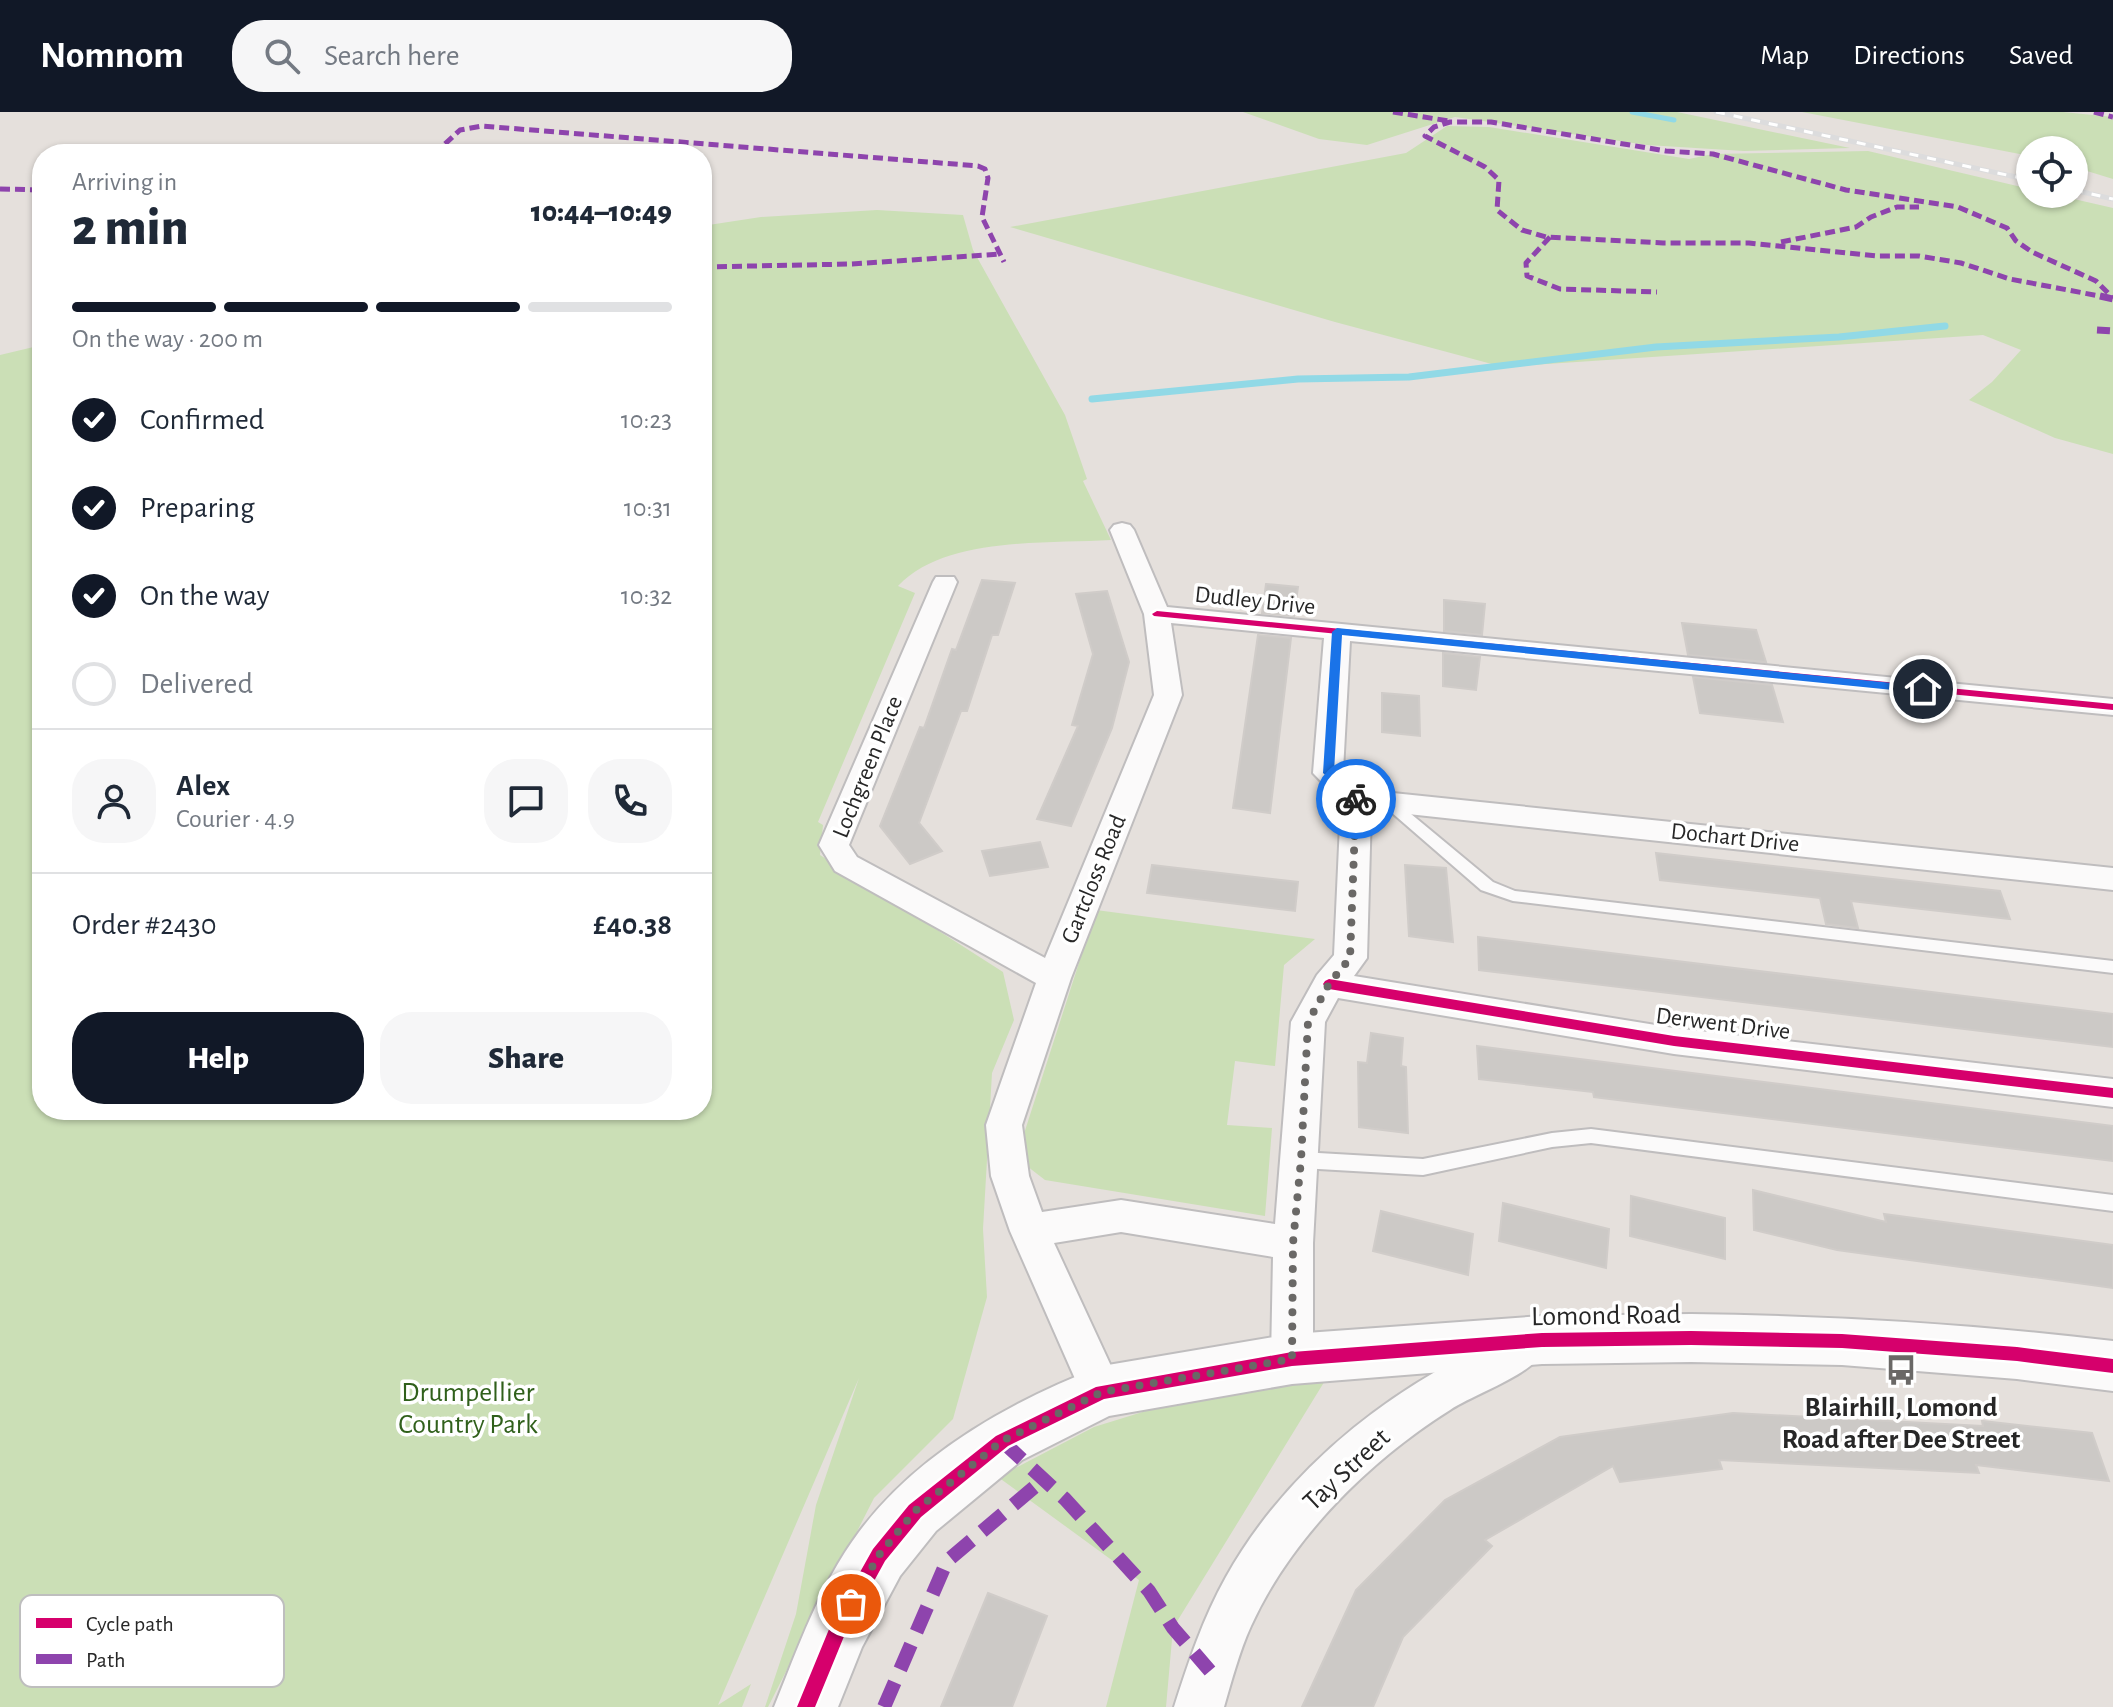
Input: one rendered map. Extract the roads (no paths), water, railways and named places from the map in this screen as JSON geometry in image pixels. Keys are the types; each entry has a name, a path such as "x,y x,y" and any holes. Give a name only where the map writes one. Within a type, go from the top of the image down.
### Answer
{"street":[{"name":"Gartcloss Road","path":"1102,1392 1029,1231 1010,1176 1004,1125 1054,978 1168,695 1157,614 1122,530"},
{"name":"Lochgreen Place","path":"945,582 834,845 846,864 1054,978"},
{"name":"Dudley Drive","path":"1157,614 2113,707"},
{"path":"1292,1359 1293,1243 1308,1022 1329,984 1350,958 1372,800 1328,773 1337,632"},
{"name":"Dochart Drive","path":"1372,800 2113,879"},
{"name":"Derwent Drive","path":"1329,984 1674,1041 2113,1093"},
{"path":"1029,1231 1121,1216 1293,1243"},
{"name":"Lomond Road","path":"806,1707 844,1616 879,1555 915,1511 1002,1441 1102,1392 1292,1359 1542,1340 1691,1338 1842,1341 2017,1354 2113,1366"},
{"name":"Tay Street","path":"1199,1707 1210,1671 1247,1585 1287,1528 1327,1481 1422,1403 1542,1340"}],"lane":[{"path":"1372,800 1487,886 1513,896 2113,967"},
{"path":"1301,1160 1423,1167 1552,1140 1591,1136 2113,1203"}],"waterway":[{"path":"1632,112 1674,120"},
{"path":"1092,399 1298,379 1409,377 1656,347 1839,337 1945,326"}],"railway":[{"path":"1716,112 2016,177"},
{"path":"2088,193 2113,199"}],"place":[{"name":"Blairhill, Lomond Road after Dee Street","path":"1901,1370"}],"park label":[{"name":"Drumpellier Country Park","path":"468,1409"}]}
